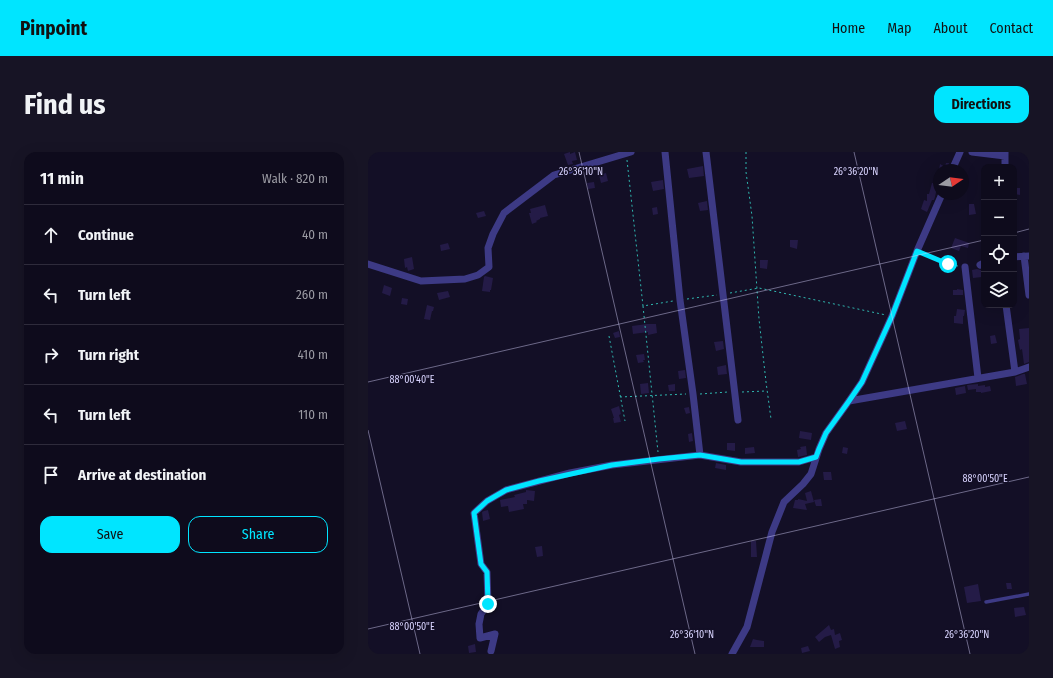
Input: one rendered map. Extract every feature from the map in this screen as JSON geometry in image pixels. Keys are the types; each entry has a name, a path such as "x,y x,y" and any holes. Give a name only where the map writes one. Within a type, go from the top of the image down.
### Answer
{"street":[{"path":"368,264 421,281 465,279 478,275 489,267 488,248 493,234 504,213 554,175 631,152"},
{"path":"665,152 680,300 700,455"},
{"path":"706,152 738,420"},
{"path":"955,164 960,152"},
{"path":"972,152 1005,154"},
{"path":"732,654 747,627 772,532 784,502 811,474 826,433 862,382 892,316 917,251 939,200"},
{"path":"1026,256 1029,295"},
{"path":"965,267 978,378"},
{"path":"1006,308 1015,372"},
{"path":"849,401 1015,372 1029,367"},
{"path":"491,651 495,634 480,638 479,624 481,614 488,604 487,572 481,564 474,513 487,501 506,490 554,477 605,466 700,455 741,462 799,462 816,457"}],"lane":[{"path":"986,602 1029,594"}],"path":[{"path":"746,152 746,172 752,216 760,326 771,419"},
{"path":"917,251 948,264 965,267"},
{"path":"643,306 659,459"},
{"path":"609,336 625,421"}],"building":[{"path":"570,152 570,154 575,152 577,160 572,161 573,164 568,165 564,154"},
{"path":"703,166 704,176 689,178 687,169"},
{"path":"606,173 608,181 601,183 599,175"},
{"path":"663,180 664,189 653,191 651,182"},
{"path":"594,182 595,188 588,189 587,183"},
{"path":"933,183 933,200 927,212 921,209 924,200 927,201 927,194 929,194"},
{"path":"1017,188 1020,188 1020,195 1017,194"},
{"path":"707,201 708,210 700,211 698,203"},
{"path":"969,204 974,204 976,214 969,215"},
{"path":"545,205 548,216 540,218 536,221 537,222 532,224 529,213 531,213 530,209"},
{"path":"657,207 658,214 653,215 652,208"},
{"path":"484,211 486,216 478,218 476,213"},
{"path":"955,238 969,243 968,248 961,246 959,251 951,248"},
{"path":"790,240 798,240 797,249 790,247"},
{"path":"448,243 450,249 441,251 440,245"},
{"path":"412,257 414,269 408,271 407,267 405,268 404,259"},
{"path":"760,260 768,260 767,269 760,268"},
{"path":"972,270 981,270 981,277 973,278"},
{"path":"485,276 493,278 490,292 482,291"},
{"path":"384,285 392,288 390,296 382,293"},
{"path":"953,290 963,290 963,295 953,295"},
{"path":"448,291 450,297 439,300 437,293"},
{"path":"402,298 408,299 407,305 401,304"},
{"path":"427,305 434,307 430,320 424,319"},
{"path":"957,309 965,310 963,324 954,323 954,316 956,316"},
{"path":"656,324 657,333 648,335 648,332 633,334 632,326"},
{"path":"1029,328 1029,362 1024,364 1022,349 1020,350 1018,340 1020,339 1019,329"},
{"path":"619,331 620,337 615,338 613,333"},
{"path":"995,335 997,343 991,344 990,336"},
{"path":"723,341 724,349 716,351 714,342"},
{"path":"644,354 644,362 638,363 636,355"},
{"path":"726,365 727,374 718,375 717,367"},
{"path":"685,370 686,378 679,379 678,371"},
{"path":"1025,374 1027,384 1016,386 1015,377"},
{"path":"648,383 649,393 641,394 640,384"},
{"path":"675,384 675,391 669,391 668,385"},
{"path":"978,384 978,386 990,386 991,391 981,393 976,392 976,389 968,390 967,385"},
{"path":"965,386 966,393 956,395 955,388"},
{"path":"619,406 621,422 614,423 611,409"},
{"path":"689,407 690,413 686,414 684,408"},
{"path":"905,421 907,429 897,431 895,423"},
{"path":"800,431 812,433 811,440 799,438"},
{"path":"692,433 693,441 689,442 688,434"},
{"path":"727,443 735,443 735,451 727,450"},
{"path":"806,446 807,455 798,457 797,450 801,449 800,447"},
{"path":"754,447 755,453 745,454 745,448"},
{"path":"843,447 848,448 847,454 842,453"},
{"path":"716,463 726,465 726,470 715,468"},
{"path":"823,472 831,472 832,480 824,480"},
{"path":"526,490 535,491 534,501 527,500 527,504 523,504 524,509 509,512 508,506 501,507 500,500 515,497 514,495 526,492"},
{"path":"811,491 814,502 805,504 807,510 793,508 795,500 798,499 807,501 805,493"},
{"path":"821,499 822,506 816,506 814,500"},
{"path":"488,510 490,519 483,521 482,512"},
{"path":"751,541 756,541 757,557 751,557"},
{"path":"542,546 543,556 537,557 535,547"},
{"path":"1006,583 1011,583 1012,589 1007,589"},
{"path":"978,584 981,601 967,603 964,587"},
{"path":"1024,607 1026,615 1015,617 1014,608"},
{"path":"829,625 831,630 834,629 835,635 840,633 842,640 839,641 840,647 835,649 831,635 825,637 819,642 815,637"},
{"path":"753,639 764,641 764,647 750,647"},
{"path":"475,644 476,652 469,653 468,646"},
{"path":"808,646 810,651 802,653 801,648"}],"route":[{"path":"488,604 487,572 481,564 474,513 487,501 506,490 570,473 612,465 700,455 741,462 799,462 816,457 826,433 862,382 892,316 917,251 948,264"}]}
